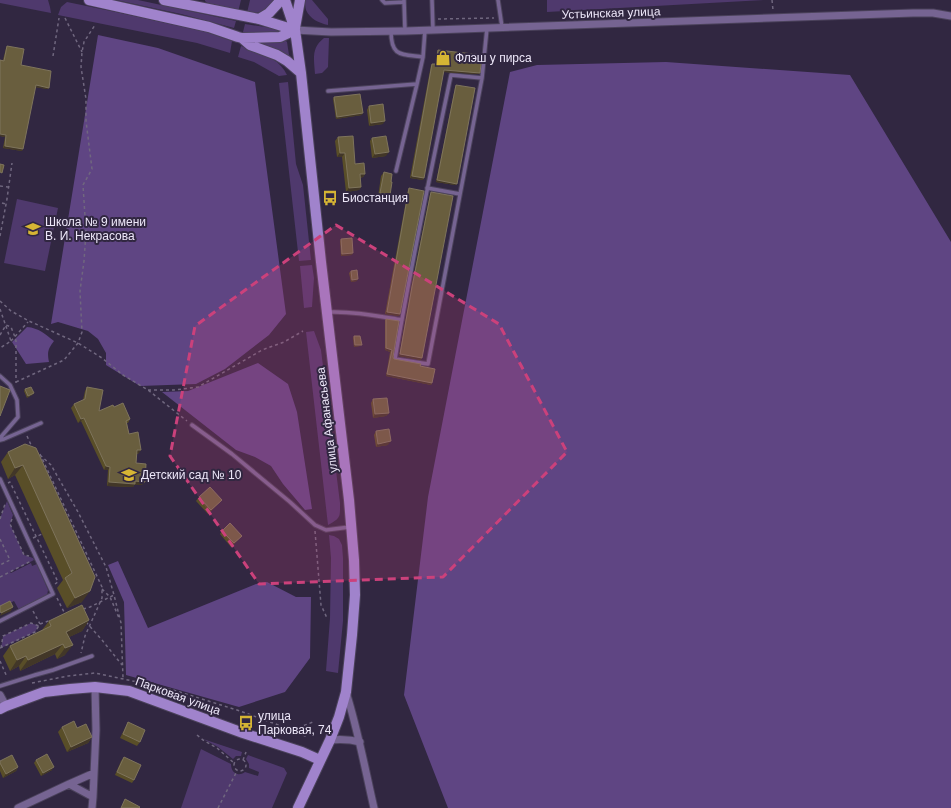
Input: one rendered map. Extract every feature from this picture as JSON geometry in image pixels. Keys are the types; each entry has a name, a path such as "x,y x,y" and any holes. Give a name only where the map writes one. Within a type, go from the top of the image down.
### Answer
{"main road":[{"path":"89,0 209,27 242,38 250,44 277,55 301,73"},
{"path":"164,0 198,4 295,30"},
{"path":"259,20 269,13 281,0"},
{"path":"285,0 295,30"},
{"path":"295,30 300,0"},
{"path":"242,38 280,37 295,30"},
{"name":"улица Афанасьева","path":"295,30 352,527 355,595 346,692 339,717 330,740 298,808"},
{"name":"Парковая улица","path":"3,708 44,692 70,688 95,687 130,692 243,733 302,752 320,760"}],"street":[{"name":"Устьинская улица","path":"295,30 331,32 405,31 913,13 932,13 951,16"},
{"path":"92,808 96,730 95,687"},
{"path":"346,692 360,742 374,808"},
{"path":"0,695 3,708"},
{"path":"330,740 342,738 360,742"},
{"path":"18,808 94,773"},
{"path":"69,784 93,797"}],"lane":[{"path":"382,0 385,3 404,1 405,31"},
{"path":"432,0 433,30"},
{"path":"498,0 502,27"},
{"path":"482,78 451,75 427,188 395,359 428,364 482,78 487,28"},
{"path":"396,171 423,57 425,30"},
{"path":"391,31 391,38 394,48 400,54 423,57"},
{"path":"328,91 417,84"},
{"path":"427,188 460,194"},
{"path":"327,312 342,311 402,320"},
{"path":"0,376 10,385 14,393 17,400 18,418 0,439"},
{"path":"0,439 41,423"},
{"path":"192,424 232,454 290,502 315,525 326,530 352,527"},
{"path":"0,482 53,594 0,621"},
{"path":"0,686 53,670 92,656"}],"path":[{"path":"772,0 774,18"},
{"path":"53,56 59,18"},
{"path":"65,18 82,52"},
{"path":"432,19 501,18"},
{"path":"16,382 64,360 78,343 82,332 80,291 86,232 83,185 92,169 86,121 86,99 81,67 84,42 95,25"},
{"path":"0,236 12,163"},
{"path":"0,186 8,187"},
{"path":"2,203 6,204"},
{"path":"0,301 11,311 29,321 78,343 102,358 123,375 148,390 192,424"},
{"path":"0,309 11,342"},
{"path":"0,348 11,342 29,321"},
{"path":"0,335 6,325"},
{"path":"6,325 11,327 15,337 16,382 14,393"},
{"path":"148,390 174,390 198,387 262,350 284,342 303,331"},
{"path":"24,430 32,446 36,450"},
{"path":"121,623 110,597 102,589 40,454 51,465 78,512 106,567 121,623 123,678"},
{"path":"0,519 8,497"},
{"path":"15,511 10,524 24,555 37,559"},
{"path":"315,525 316,555 321,604 327,618"},
{"path":"28,541 42,534"},
{"path":"0,539 10,560 0,565"},
{"path":"0,577 37,559"},
{"path":"80,655 85,636 102,598 102,589"},
{"path":"79,610 99,603 114,594"},
{"path":"30,606 39,625"},
{"path":"65,614 69,613"},
{"path":"82,618 123,665"},
{"path":"0,648 35,632 39,625 52,619"},
{"path":"0,648 3,636 31,623 39,625"},
{"path":"0,661 10,682"},
{"path":"240,711 307,737"},
{"path":"292,730 313,722"},
{"path":"197,735 217,748 234,762 234,766 237,771"},
{"path":"237,771 242,771 246,767 243,760 246,752"},
{"path":"234,762 238,759 243,760"},
{"path":"218,808 237,771"}],"highlighted area":[{"path":"336,225 499,324 567,452 443,577 259,584 170,456 195,326"}],"shaded area":[{"path":"0,0 48,0 51,13 0,3"},
{"path":"116,0 138,0 236,21 234,28 181,14"},
{"path":"205,0 241,0 238,12 210,5"},
{"path":"250,0 274,0 269,7 263,11 247,13"},
{"path":"305,0 312,0 328,19 328,25 318,22 310,16 306,10"},
{"path":"547,0 764,0 547,12"},
{"path":"67,2 207,32 232,41 230,53 197,43 58,15 61,7"},
{"path":"245,24 278,29 281,32 243,32"},
{"path":"98,35 158,48 255,82 286,314 269,335 225,369 196,384 140,386 106,365 106,353 98,339 88,331 58,322 51,324"},
{"path":"324,38 329,38 328,67 322,73 315,74 315,50"},
{"path":"248,41 286,41 289,55 288,58"},
{"path":"241,46 273,59 279,64 287,75 279,76 254,62 238,57"},
{"path":"666,62 850,75 951,242 951,808 448,808 404,695 428,497 510,72 537,65"},
{"path":"288,82 296,164 303,185 311,260 299,261 279,83"},
{"path":"17,199 58,208 45,271 4,263"},
{"path":"312,265 314,278 312,307 304,308 300,266"},
{"path":"27,327 38,330 54,341 48,351 49,362 26,364 12,342"},
{"path":"314,331 321,350 340,503 338,519 328,525 306,332"},
{"path":"258,363 288,384 297,412 312,509 305,510 283,484 271,466 255,457 236,450 162,392 188,391"},
{"path":"7,501 13,515 10,524 24,555 33,558 34,560 10,572 11,573 31,563 32,566 37,564 48,590 47,596 19,610 14,601 0,608 0,518"},
{"path":"329,535 339,539 342,545 343,558 343,621 338,673 326,671 330,618 331,558"},
{"path":"118,561 148,628 256,584 267,582 296,597 311,597 310,658 285,692 239,707 126,675 124,602 108,565"},
{"path":"31,623 39,626 35,632 1,648 3,636"},
{"path":"203,739 242,752 241,756 236,756 233,759 218,747"},
{"path":"201,749 231,764 232,770 237,774 245,772 258,776 259,772 249,768 249,764 246,759 248,755 284,768 287,773 272,808 181,808"}],"building":[{"path":"7,46 24,49 21,65 51,71 49,88 36,85 23,149 5,146 6,135 0,134 0,60 4,61"},
{"path":"438,50 482,55 480,73 444,70 424,178 412,176 432,64 436,64"},
{"path":"456,85 475,88 457,184 437,180"},
{"path":"360,94 363,113 337,117 334,97"},
{"path":"383,104 385,121 371,123 369,106"},
{"path":"353,136 355,164 364,163 365,174 360,174 361,187 349,188 345,153 340,153 338,137"},
{"path":"386,136 389,152 375,154 372,138"},
{"path":"0,164 4,165 2,173 0,172"},
{"path":"384,172 392,174 390,195 380,193"},
{"path":"409,188 424,191 400,314 387,312"},
{"path":"431,192 453,196 422,358 400,354"},
{"path":"352,238 353,253 342,254 341,239"},
{"path":"357,270 358,279 352,280 351,271"},
{"path":"386,319 399,321 393,357 394,359 421,364 420,366 435,369 432,383 387,374 392,350 386,348"},
{"path":"354,336 360,336 362,345 355,345"},
{"path":"0,386 10,390 0,416"},
{"path":"31,387 34,393 28,396 25,389"},
{"path":"87,387 103,390 99,411 113,405 114,407 123,403 130,419 126,421 129,434 138,432 141,450 137,450 136,463 146,464 145,482 135,481 135,484 109,482 110,467 106,466 84,418 81,419 74,404 85,399"},
{"path":"387,398 389,413 375,414 373,399"},
{"path":"389,429 391,441 378,444 376,431"},
{"path":"25,444 36,448 95,577 90,591 75,598 65,578 72,573 23,465 15,468 8,452"},
{"path":"210,487 222,500 211,510 199,497"},
{"path":"230,523 242,536 234,543 222,531"},
{"path":"10,601 13,607 1,613 0,606"},
{"path":"82,605 89,620 66,632 73,645 65,648 63,644 28,660 26,656 17,660 10,646 51,626 49,621"},
{"path":"74,721 77,728 86,724 92,737 71,747 62,727"},
{"path":"128,722 145,730 140,742 123,734"},
{"path":"47,754 54,767 43,773 36,760"},
{"path":"12,755 18,767 6,774 0,761"},
{"path":"124,757 141,765 134,780 117,772"},
{"path":"125,799 140,807 121,808"}],"place":[{"name":"Флэш у пирса","path":"443,58"},
{"name":"Биостанция","path":"330,198"},
{"name":"Школа № 9 имени В. И. Некрасова","path":"33,229"},
{"name":"Детский сад № 10","path":"129,475"},
{"name":"улица Парковая, 74","path":"246,723"}]}
